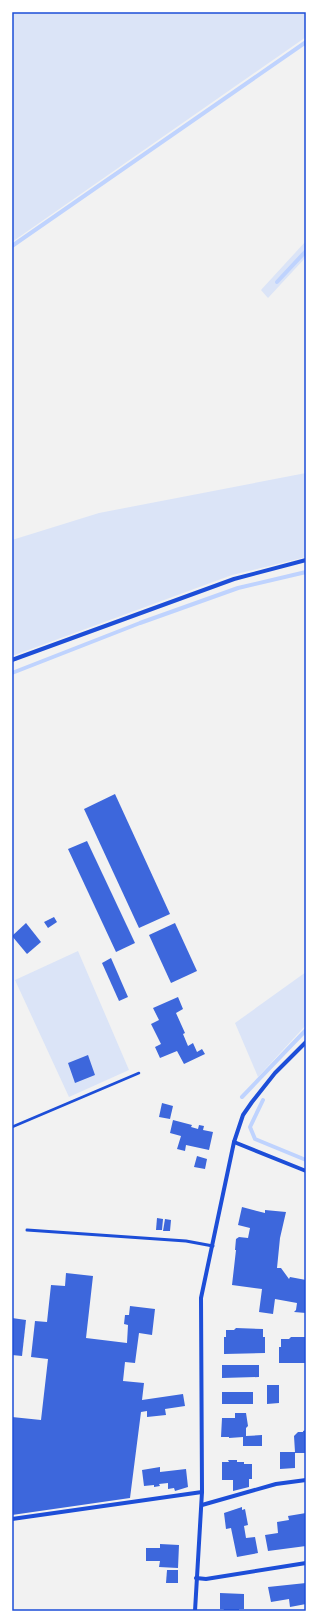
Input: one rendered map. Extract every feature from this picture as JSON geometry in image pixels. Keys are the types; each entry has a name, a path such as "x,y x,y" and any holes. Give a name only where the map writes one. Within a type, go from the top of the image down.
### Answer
{"street":[{"path":"12,660 234,579 306,560"},
{"path":"195,1611 202,1504 201,1298 234,1142 243,1115 275,1073 306,1042"},
{"path":"234,1142 306,1171"},
{"path":"202,1504 276,1484 306,1480"},
{"path":"12,1518 202,1492"},
{"path":"196,1578 206,1579 306,1563"}],"lane":[{"path":"27,1230 186,1241 213,1246"}],"path":[{"path":"12,1127 139,1073"}],"shaded area":[{"path":"12,12 306,12 306,37 12,242"},
{"path":"306,241 306,257 268,298 261,290"},
{"path":"306,473 306,557 232,575 12,656 12,540 99,513"},
{"path":"78,951 129,1070 69,1097 15,980"},
{"path":"306,972 306,1025 258,1077 235,1023"}],"building":[{"path":"115,794 170,914 139,928 84,809"},
{"path":"87,841 135,943 116,952 68,849"},
{"path":"54,917 57,922 48,928 44,922"},
{"path":"26,923 41,942 27,954 12,936"},
{"path":"175,923 197,971 171,983 149,935"},
{"path":"111,958 128,997 119,1001 102,963"},
{"path":"178,997 183,1009 176,1013 185,1033 183,1034 188,1046 193,1043 197,1052 202,1049 205,1054 184,1064 177,1051 160,1058 155,1047 161,1044 151,1024 159,1020 153,1008"},
{"path":"88,1055 95,1075 75,1083 68,1063"},
{"path":"162,1103 173,1106 170,1119 159,1117"},
{"path":"173,1120 192,1125 191,1127 198,1129 199,1125 204,1126 203,1130 213,1132 209,1150 186,1145 185,1151 177,1149 181,1136 170,1133"},
{"path":"197,1156 207,1159 205,1169 194,1167"},
{"path":"242,1207 265,1213 265,1210 286,1212 280,1238 277,1268 281,1268 289,1279 290,1277 306,1280 306,1313 294,1312 296,1310 297,1303 275,1299 273,1314 259,1312 262,1289 232,1285 236,1239 239,1237 248,1238 250,1228 238,1225"},
{"path":"157,1218 163,1219 162,1230 156,1230"},
{"path":"165,1219 171,1220 170,1231 163,1231"},
{"path":"66,1273 93,1276 86,1338 127,1343 128,1325 124,1324 125,1315 129,1315 130,1306 155,1309 152,1335 139,1333 135,1363 125,1362 123,1381 144,1383 142,1400 183,1394 185,1406 165,1409 166,1415 147,1417 147,1411 141,1412 130,1498 12,1515 12,1417 41,1420 48,1359 31,1357 35,1321 47,1322 51,1285 65,1286"},
{"path":"12,1318 26,1320 22,1356 12,1355"},
{"path":"236,1328 263,1329 263,1337 265,1337 265,1353 224,1354 224,1337 226,1337 226,1330 234,1330"},
{"path":"291,1337 306,1337 306,1363 279,1363 279,1347 281,1347 281,1339 289,1339"},
{"path":"222,1365 259,1365 259,1377 222,1378"},
{"path":"267,1385 279,1385 279,1403 267,1404"},
{"path":"222,1392 253,1392 253,1404 222,1404"},
{"path":"235,1413 246,1413 248,1426 246,1428 246,1436 262,1435 262,1446 243,1446 243,1437 221,1437 222,1418 235,1418"},
{"path":"306,1430 306,1453 295,1453 295,1468 280,1469 280,1452 295,1452 294,1436 298,1432 303,1432"},
{"path":"228,1460 237,1460 237,1462 244,1462 244,1464 252,1464 252,1479 249,1479 249,1487 233,1491 233,1480 222,1480 222,1462 229,1462"},
{"path":"160,1467 160,1472 186,1469 188,1487 175,1491 174,1488 168,1489 168,1483 159,1484 160,1486 154,1487 154,1485 144,1486 142,1470"},
{"path":"242,1507 242,1510 245,1509 248,1525 244,1526 246,1538 255,1537 258,1553 237,1557 231,1528 226,1529 224,1513"},
{"path":"306,1513 306,1546 268,1551 265,1535 278,1533 277,1522 289,1520 288,1516"},
{"path":"160,1544 179,1545 178,1568 159,1567 160,1561 146,1561 146,1548 160,1548"},
{"path":"167,1570 178,1570 178,1583 166,1583"},
{"path":"306,1583 306,1604 290,1607 289,1599 271,1602 268,1587"},
{"path":"220,1593 244,1594 244,1609 239,1609 239,1611 223,1611 224,1609 220,1609"}],"waterway":[{"path":"12,246 306,42"},
{"path":"277,282 306,251"},
{"path":"12,673 140,623 238,588 306,572"},
{"path":"242,1097 306,1030"},
{"path":"263,1100 250,1127 255,1139 306,1160"}]}
